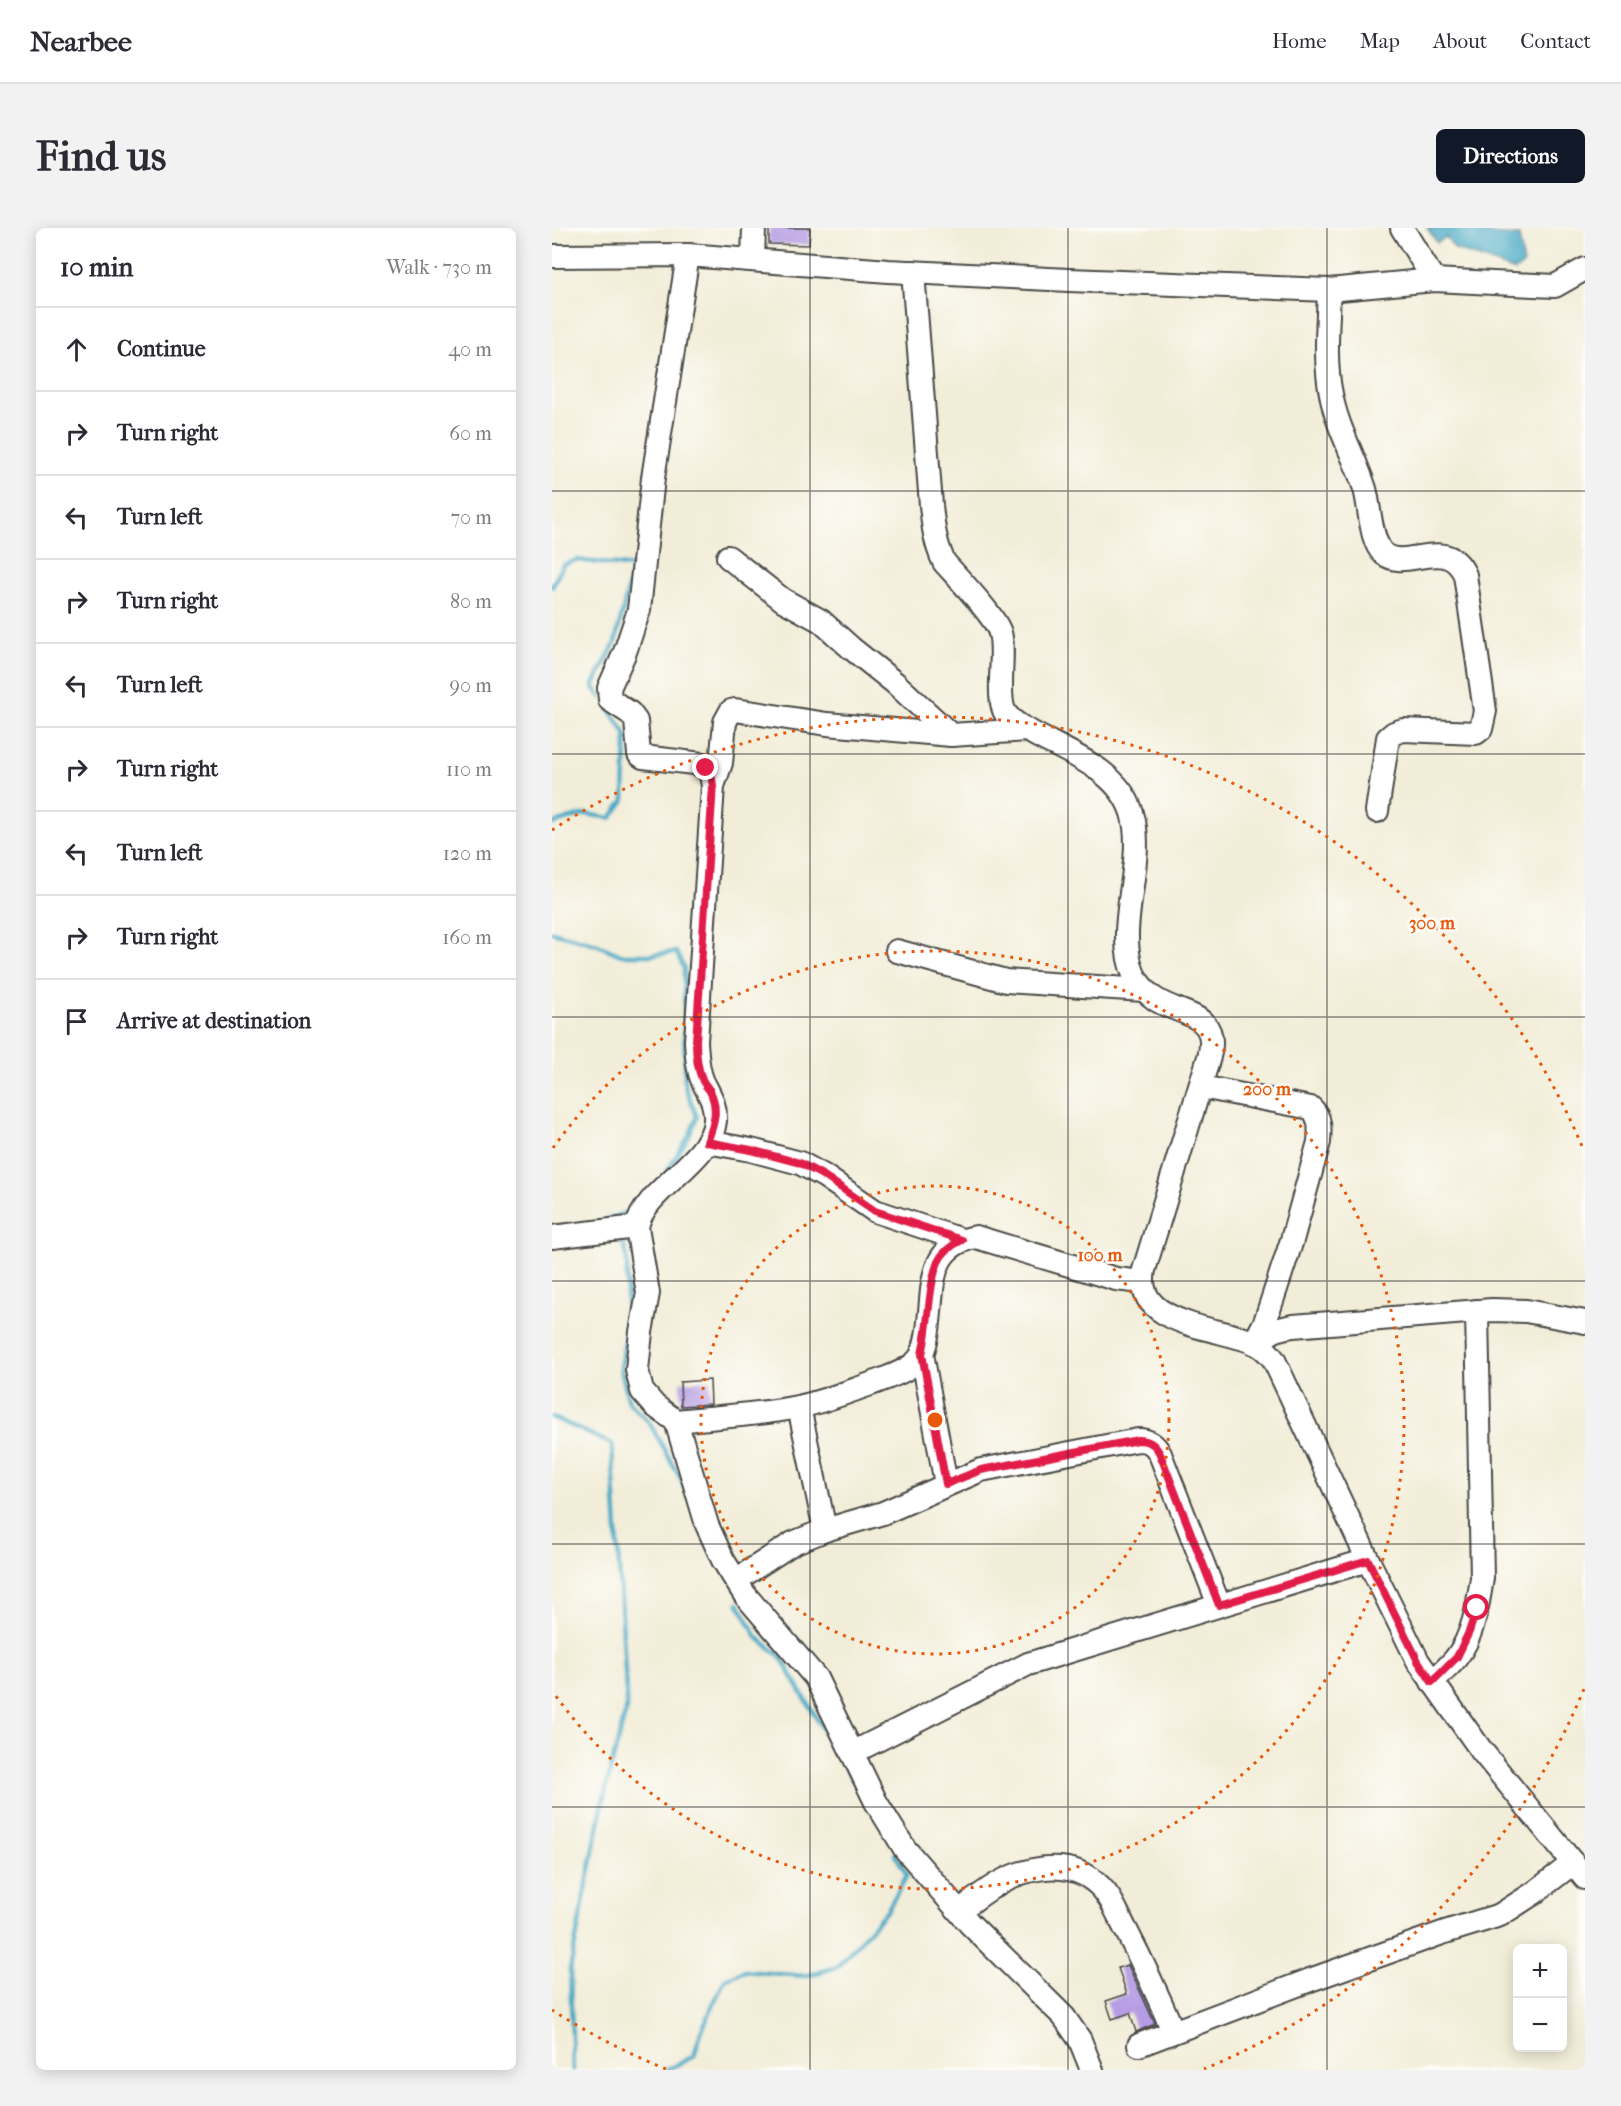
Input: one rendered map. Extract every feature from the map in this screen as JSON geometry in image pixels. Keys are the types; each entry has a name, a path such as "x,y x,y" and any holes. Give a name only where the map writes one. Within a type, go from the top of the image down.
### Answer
{"street":[{"path":"753,260 754,228"},
{"path":"1402,228 1434,280"},
{"path":"688,255 653,478 639,610 608,695 613,704 630,713 636,721 639,754 643,757 702,764 711,774 713,786 696,1041 697,1063 703,1082 715,1106 714,1124 707,1142 676,1178 649,1202 639,1217 637,1227 648,1293 637,1371 642,1391 655,1406 676,1420 757,1414 799,1407 882,1380 908,1368 922,1354 927,1336 934,1274 939,1261 945,1251 962,1240 976,1237 1116,1279 1142,1282"},
{"path":"552,256 688,255 913,272 1329,290 1434,280 1555,286 1585,269"},
{"path":"913,272 930,493 937,543 944,562 999,628 1002,642 1003,707 1006,714 1027,730 1104,774 1116,784 1131,810 1136,840 1128,939 1129,961 1135,977 1144,990 1156,1000 1190,1013 1206,1025 1212,1047 1142,1282 1143,1290 1151,1301 1172,1318 1256,1344 1268,1352 1274,1360 1418,1661 1481,1750 1579,1871 1534,1893 1500,1915 1310,1980 1138,2044"},
{"path":"1329,290 1330,393 1338,422 1365,489 1375,537 1384,554 1391,557 1436,555 1455,559 1461,566 1465,574 1485,711 1481,729 1476,733 1403,730 1388,738 1377,811"},
{"path":"728,557 783,600 821,621 895,683 951,735"},
{"path":"713,786 721,763 725,722 731,711 735,710 827,724 951,735 1027,730"},
{"path":"897,951 1006,981 1144,990"},
{"path":"1201,1087 1311,1108 1317,1116 1320,1128 1319,1142 1292,1239 1256,1344"},
{"path":"707,1142 751,1150 800,1163 824,1176 875,1211 962,1240"},
{"path":"552,1237 637,1227"},
{"path":"1256,1344 1279,1328 1477,1311 1526,1311 1585,1322"},
{"path":"1432,1682 1457,1657 1477,1608 1482,1578 1477,1311"},
{"path":"922,1354 946,1484"},
{"path":"799,1407 825,1530"},
{"path":"676,1420 707,1525 723,1560 746,1595 816,1678 876,1802 905,1849 970,1924 1064,2017 1080,2040 1092,2070"},
{"path":"736,1580 793,1544 825,1530 883,1513 981,1470 1147,1440 1156,1446 1160,1454 1219,1605"},
{"path":"852,1753 1028,1664 1368,1560"},
{"path":"959,1911 1012,1876 1055,1867 1067,1867 1078,1872 1095,1882 1110,1899 1149,1975 1173,2031"}],"water":[{"path":"1427,228 1482,228 1492,234 1519,236 1524,264 1515,271 1455,249 1446,237 1437,243"}],"building":[{"path":"769,228 810,228 809,245 769,244"},
{"path":"710,1380 711,1404 681,1406 680,1382"},
{"path":"1128,1965 1155,2024 1136,2032 1130,2013 1112,2019 1106,2001 1127,1994 1118,1968"}],"waterway":[{"path":"552,587 563,565 577,560 633,567 615,643 593,686 601,697"},
{"path":"552,824 585,814 611,818 624,800 626,735 611,711"},
{"path":"552,932 593,943 621,955 676,952 684,968 685,1086 697,1117 689,1136 667,1171"},
{"path":"605,1220 627,1212 638,1200"},
{"path":"623,1242 627,1256 627,1322 621,1370 629,1402 649,1422 682,1481 687,1496"},
{"path":"552,1417 612,1444 627,1706 606,1787 570,1970 573,2070"},
{"path":"738,1603 757,1637 780,1656 857,1787"},
{"path":"667,2070 694,2056 701,2032 725,1979 745,1971 805,1976 837,1967 888,1909 907,1875 895,1854"}],"route":[{"path":"706,768 711,774 713,786 696,1041 697,1063 703,1082 715,1106 714,1124 707,1142 751,1150 800,1163 824,1176 875,1211 962,1240 945,1251 934,1274 927,1336 922,1354 946,1484 981,1470 1147,1440 1156,1446 1160,1454 1219,1605 1368,1560 1418,1661 1432,1682 1457,1657 1477,1608"}]}
